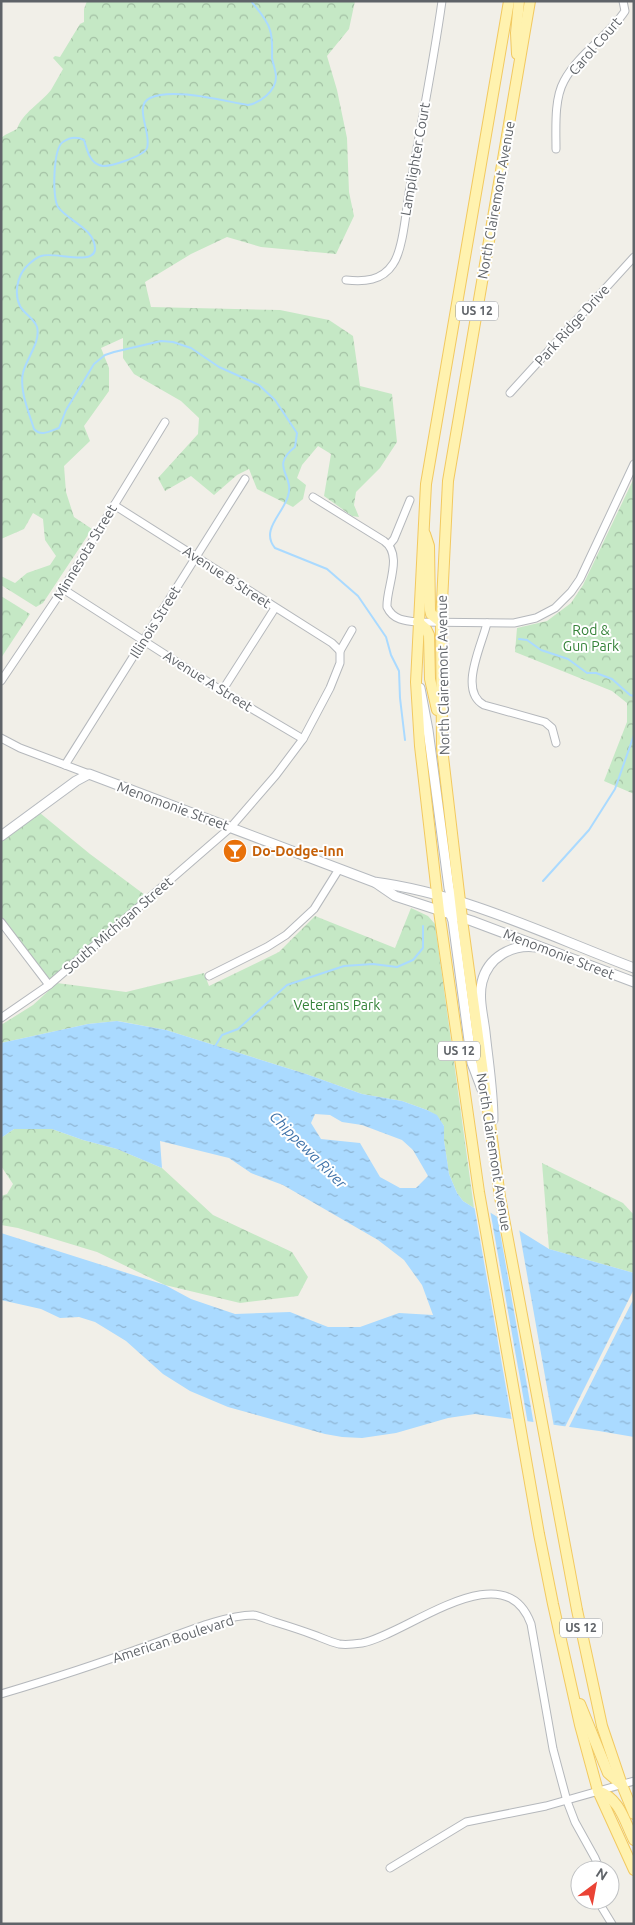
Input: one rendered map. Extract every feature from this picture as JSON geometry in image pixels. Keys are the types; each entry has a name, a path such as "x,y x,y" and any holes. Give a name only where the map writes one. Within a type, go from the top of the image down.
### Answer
{"main road":[{"name":"North Clairemont Avenue","path":"509,1 426,484 416,676 420,746 438,911 479,1192 553,1604 570,1680"},
{"path":"517,78 516,33 519,1"},
{"name":"North Clairemont Avenue","path":"530,1 448,481 441,622 442,748 456,916 500,1197 577,1610 602,1726 622,1786"},
{"path":"423,527 429,546 430,610 431,614 441,622"},
{"path":"418,622 426,629 429,635 430,679 441,728"},
{"path":"416,676 426,714 448,888 456,900"},
{"path":"1,836 76,781 89,774"},
{"name":"Menomonie Street","path":"89,774 374,882 411,888 456,900 634,968"},
{"name":"Menomonie Street","path":"374,882 395,896 456,916 634,982"},
{"path":"437,895 456,916"},
{"path":"494,1151 493,1099 481,1004 482,982 488,968 503,954 518,948 543,948"},
{"path":"570,1680 608,1773 611,1778 622,1786"},
{"name":"US 12","path":"570,1680 598,1791 634,1870"},
{"name":"US 12","path":"622,1786 634,1814"},
{"path":"598,1791 609,1796 618,1805 634,1840"}],"street":[{"name":"Lamplighter Court","path":"346,280 361,282 370,280 382,275 395,262 404,221 442,1"},
{"name":"Carol Court","path":"556,149 556,113 563,82 573,67 619,20 625,11 623,1"},
{"name":"Park Ridge Drive","path":"510,394 634,257"},
{"name":"Minnesota Street","path":"1,681 63,589 165,422"},
{"path":"313,497 389,545 392,550 393,560 387,607 392,615 399,619 418,622 487,623 527,621 546,614 563,602 576,586 634,464"},
{"name":"Illinois Street","path":"65,765 244,479"},
{"path":"389,545 394,539 410,500"},
{"name":"Avenue B Street","path":"114,505 332,643 340,651"},
{"name":"Avenue A Street","path":"63,589 303,739"},
{"path":"222,690 275,608"},
{"path":"487,623 471,684 476,699 484,705 545,722 552,728 556,743"},
{"name":"South Michigan Street","path":"1,1018 49,985 231,827 276,775 303,739 330,688 340,663 340,651 352,630"},
{"name":"Menomonie Street","path":"1,738 20,748 89,774"},
{"path":"209,976 267,947 286,935 314,909 339,869"},
{"path":"1,922 49,985"},
{"name":"American Boulevard","path":"1,1694 140,1649 194,1629 235,1618 255,1615 340,1644 362,1643 382,1638 438,1609 469,1597 482,1594 498,1594 509,1598 521,1607 531,1624 553,1749 567,1801 574,1822 597,1860"},
{"path":"390,1868 466,1822 567,1801 634,1781"},
{"path":"604,1910 612,1924"}],"green space":[{"path":"87,1 355,1 349,29 327,56 337,90 347,138 349,192 354,216 336,254 261,247 227,237 191,254 145,282 151,307 280,310 329,320 353,336 360,386 392,394 397,442 380,468 356,492 354,505 359,517 352,516 324,496 331,454 318,446 302,465 297,478 306,485 303,499 293,507 257,489 249,469 237,475 214,495 191,476 165,491 158,478 198,434 199,418 181,401 134,374 123,358 123,338 101,348 109,368 109,391 84,426 90,441 64,466 66,492 74,517 92,529 43,603 36,607 1,585 1,576 15,583 27,573 50,565 56,556 45,540 43,519 33,513 24,529 1,539 1,138 17,129 27,113 51,90 63,69 53,58 55,56 60,57 80,24 84,22 84,9"},
{"name":"Rod & Gun Park","path":"634,478 634,794 604,781 627,722 627,703 612,691 515,652 517,628 547,621 571,603 583,585"},
{"path":"1,596 30,614 1,658"},
{"path":"39,808 40,813 90,854 149,898 49,985 1,922 1,836"},
{"name":"Veterans Park","path":"411,908 428,916 435,924 474,1208 463,1201 457,1193 449,1174 444,1126 437,1116 427,1110 402,1101 362,1094 306,1074 166,1030 118,1021 88,1024 1,1043 1,1025 33,1005 57,983 126,992 204,973 209,986 279,952 315,916 395,948"},
{"path":"14,1129 52,1129 117,1149 162,1168 213,1215 292,1252 308,1277 298,1296 240,1303 165,1285 97,1252 18,1228 1,1225 1,1196 7,1194 13,1184 1,1166 1,1138"},
{"path":"542,1163 623,1203 634,1215 634,1273 549,1249"}],"water":[{"name":"Chippewa River","path":"117,1021 166,1030 306,1074 362,1094 402,1101 437,1115 444,1126 449,1174 457,1193 463,1201 474,1208 491,1213 549,1249 634,1273 634,1437 475,1414 448,1418 396,1433 362,1438 325,1434 228,1407 190,1391 163,1374 126,1341 95,1322 79,1317 60,1318 41,1309 1,1300 1,1233 165,1285 191,1299 235,1314 290,1312 328,1327 360,1327 399,1313 433,1315 422,1285 404,1260 378,1240 283,1185 251,1173 229,1158 160,1141 162,1168 117,1149 52,1129 14,1129 1,1138 1,1043 88,1024","holes":["315,1114 330,1115 342,1122 362,1125 402,1140 413,1150 428,1176 416,1188 400,1188 380,1177 360,1143 321,1139 311,1123"]}],"pier":[{"path":"474,1205 490,1210 528,1424 512,1422"},
{"path":"497,1215 519,1229 554,1427 534,1425"},
{"path":"634,1289 634,1298 568,1429 564,1429"}],"waterway":[{"path":"251,1 265,18 272,41 272,58 276,75 273,87 266,96 248,105 185,94 160,95 150,98 143,107 148,142 147,148 133,158 109,165 103,166 93,161 84,140 71,138 60,146 54,173 56,202 62,212 90,235 94,241 95,248 93,254 89,257 41,256 27,266 20,276 17,286 18,301 22,309 36,324 38,333 23,373 23,394 34,429 40,433 49,432 59,428 66,410 94,364 105,355 161,341 173,342 191,348 219,367 259,385 275,400 297,433 295,447 284,460 283,466 289,489 288,496 271,528 271,541 275,548 327,569 358,596 386,637 391,655 399,671 405,740"},
{"path":"519,639 527,640 541,650 568,659 587,673 596,673 612,679 630,695 634,696"},
{"path":"543,881 589,830 615,789 634,735"},
{"path":"214,1048 222,1035 238,1029 287,985 344,966 373,964 397,967 413,960 423,948 423,926"}],"place":[{"name":"Do-Dodge-Inn","path":"235,851"}]}
